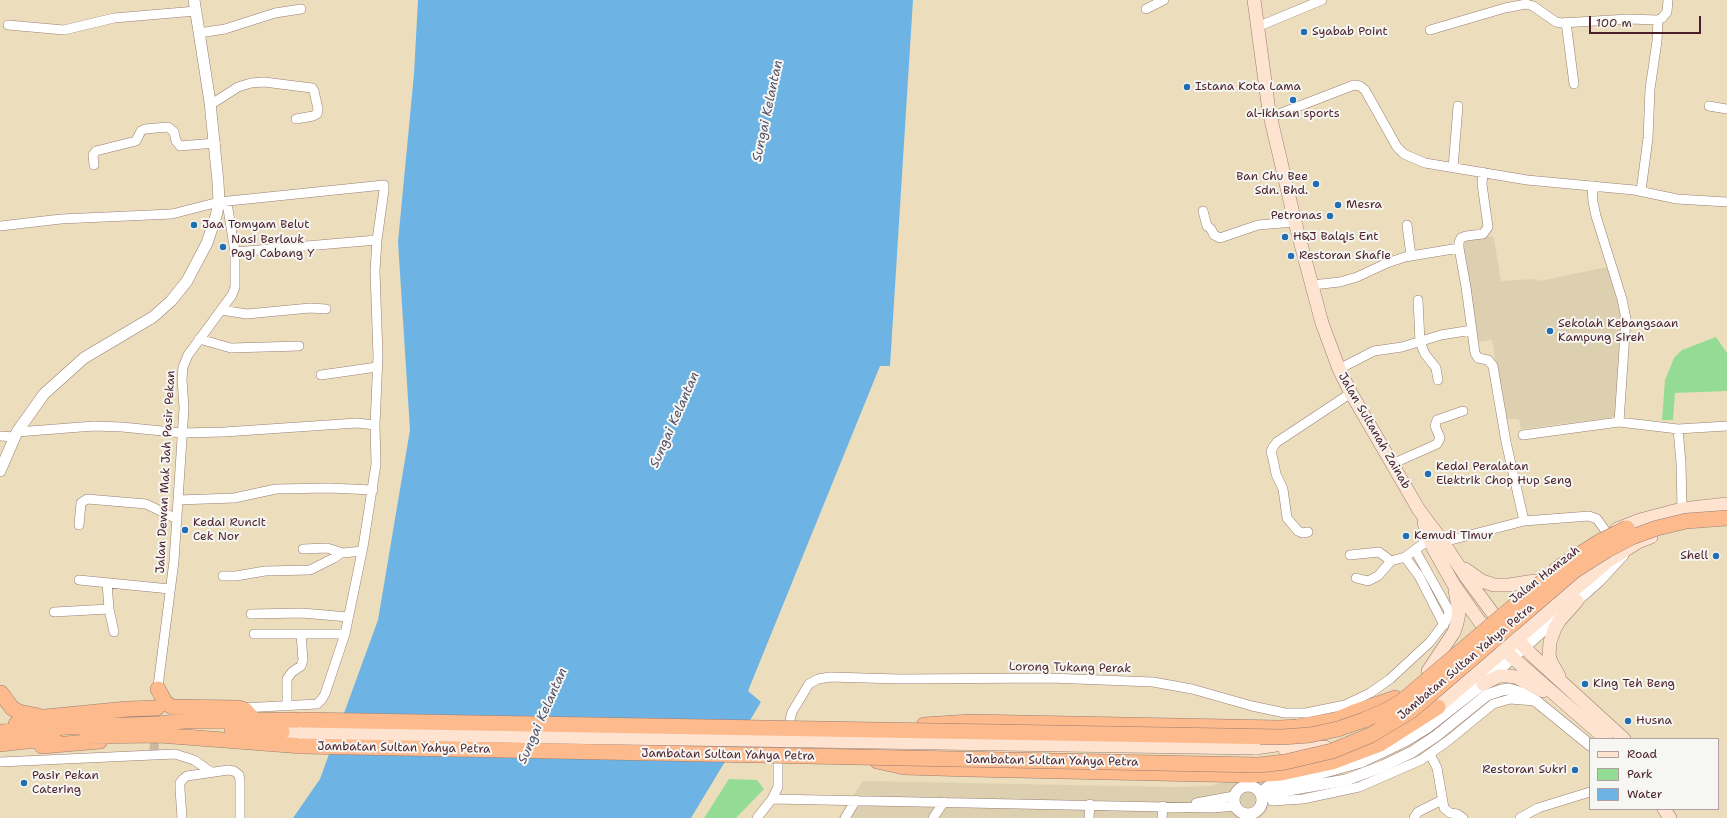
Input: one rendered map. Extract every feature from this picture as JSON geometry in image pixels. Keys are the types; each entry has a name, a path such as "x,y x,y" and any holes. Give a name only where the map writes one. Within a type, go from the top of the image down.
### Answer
{"highway":[{"name":"Jambatan Sultan Yahya Petra","path":"302,733 859,729 1282,737 1310,735 1338,729 1364,720 1387,710 1402,701 1561,566 1599,542 1626,528 1651,520 1698,510 1727,508"},
{"name":"Jambatan Sultan Yahya Petra","path":"302,733 859,758 1259,765 1285,762 1332,751 1371,735 1411,711 1574,571 1607,550 1632,537 1657,528 1686,521 1727,518"},
{"path":"158,689 165,702 172,707 239,708 245,710 253,719"},
{"path":"0,693 12,708 19,712 45,717"},
{"path":"859,729 970,722 1280,728 1297,727 1336,720 1358,710 1395,698"},
{"path":"859,758 904,767 1264,774 1281,773 1332,762 1380,744 1438,707"},
{"path":"0,728 45,717 127,708 158,720 282,732"},
{"path":"0,732 158,720 184,721 253,719 302,733"},
{"path":"158,720 302,733"},
{"path":"0,750 143,735 158,720"},
{"path":"0,744 55,738 143,735"}],"main road":[{"name":"Jalan Sultanah Zainab","path":"1254,0 1271,117 1295,222 1322,323 1339,369 1351,393 1419,510"},
{"name":"Jalan Hamzah","path":"1255,748 1318,738 1353,728 1374,716 1564,556 1607,533 1640,520 1682,509 1727,504"},
{"path":"1419,510 1433,548 1454,585 1482,625 1509,654 1605,738"},
{"path":"1419,510 1494,615 1520,643 1564,685 1623,738"},
{"path":"1255,748 1287,751 1326,747 1374,735 1438,707 1509,654 1559,603 1608,561 1630,547 1659,534 1687,527 1727,523"},
{"path":"1455,560 1472,576 1482,582 1508,585 1535,581"},
{"path":"1535,581 1525,595 1525,601 1529,608 1541,611 1559,603"},
{"path":"1428,671 1454,632 1459,613 1454,585"},
{"path":"1564,685 1551,662 1549,655 1550,642 1555,628 1560,620 1577,601"},
{"path":"1483,684 1500,676 1516,677 1566,703"},
{"name":"Jambatan Sultan Yahya Petra","path":"282,732 1255,748"}],"street":[{"path":"1146,9 1164,0"},
{"path":"1257,27 1322,0"},
{"path":"1430,30 1505,8 1526,4 1533,6 1556,22 1628,19 1658,20 1667,12 1668,0"},
{"path":"0,471 16,434 44,394 84,358 153,317 171,301 187,281 201,256 222,202 210,105 195,5 114,18 64,30 8,25"},
{"path":"199,33 227,28 275,13 301,9"},
{"path":"1641,191 1648,138 1650,89 1657,41 1658,20"},
{"path":"1566,22 1574,84"},
{"path":"210,105 238,87 251,83 264,82 312,88 318,109 317,114 296,119"},
{"path":"1271,117 1354,85 1360,86 1365,90 1397,146 1404,154 1425,163 1527,180 1641,191 1677,199 1727,202"},
{"path":"1453,168 1458,106"},
{"path":"1709,106 1727,109"},
{"path":"94,165 93,155 96,151 136,141 141,131 145,129 168,127 174,132 176,141 180,146 215,143"},
{"path":"1483,172 1482,184 1488,227 1483,234 1461,238 1459,248 1476,356 1481,359 1488,360 1493,366 1506,442 1524,522"},
{"path":"0,226 61,219 172,214 222,202 384,185 376,240 375,271 378,367 375,425 376,464 362,551 345,634 322,699 317,704 239,708"},
{"path":"1592,186 1596,216 1622,299 1626,319 1619,422"},
{"name":"Jalan Dewan Mak Jah Pasir Pekan","path":"158,720 158,689 177,519 184,408 182,379 183,367 188,355 232,295 235,287 235,252 228,209 222,202"},
{"path":"1203,211 1207,226 1211,229 1214,235 1220,238 1258,225 1295,222"},
{"path":"1407,225 1411,256"},
{"path":"235,252 376,240"},
{"path":"1312,285 1351,279 1395,260 1459,248"},
{"path":"1418,300 1420,342 1425,354 1436,368 1438,380"},
{"path":"221,310 248,314 311,308 326,309"},
{"path":"1339,369 1374,351 1402,347 1441,335 1472,330"},
{"path":"199,339 231,348 299,346"},
{"path":"321,375 378,367"},
{"path":"1308,532 1303,533 1298,531 1287,518 1283,489 1276,474 1271,452 1273,446 1277,442 1351,393"},
{"path":"1392,464 1437,444 1440,438 1435,426 1437,420 1463,411"},
{"path":"1523,435 1619,422 1678,429 1727,426"},
{"path":"0,436 101,426 122,426 182,433 357,424 375,425"},
{"path":"1678,429 1681,463 1682,509"},
{"path":"178,500 234,498 276,489 329,488 373,490"},
{"path":"79,525 82,503 87,498 146,504 177,519"},
{"path":"1443,542 1524,522 1592,516 1597,519 1607,533"},
{"path":"1356,578 1367,581 1377,577 1391,561 1405,557 1430,539"},
{"path":"1520,643 1577,601 1599,581 1630,547"},
{"path":"303,549 329,549 341,553 362,551"},
{"path":"1415,550 1448,608 1448,617 1444,624"},
{"path":"1350,555 1379,552 1391,561"},
{"path":"223,576 236,576 265,571 310,570 329,561 341,553"},
{"path":"1405,557 1419,576 1444,624"},
{"path":"79,580 170,589"},
{"path":"106,583 109,609 114,632"},
{"path":"54,612 109,609"},
{"path":"252,614 302,613 348,616"},
{"name":"Lorong Tukang Perak","path":"757,818 772,799 778,787 778,761 792,712 809,684 818,680 830,677 900,679 1050,678 1153,682 1192,689 1252,706 1285,713 1306,713 1345,705 1370,693 1410,661 1430,642 1444,624"},
{"path":"254,634 345,634"},
{"path":"287,706 287,678 292,672 301,666 303,660 301,634"},
{"path":"772,799 1181,806 1240,810 1252,814 1259,810 1274,782 1340,770 1384,752 1428,727 1483,684 1509,654"},
{"path":"1265,797 1277,792 1346,780 1384,766 1412,752 1436,736 1487,695 1502,690 1536,701 1589,744"},
{"path":"1240,810 1236,792 1244,786 1253,787 1265,797 1303,799 1359,787 1412,765 1430,754 1485,709 1514,695"},
{"path":"0,762 153,752 186,756 211,772"},
{"path":"1430,754 1437,768 1444,808 1462,818"},
{"path":"182,818 180,783 187,776 228,770 234,771 239,775 240,818"},
{"path":"1520,818 1538,808 1589,792"},
{"path":"844,818 856,800"},
{"path":"1414,818 1418,812 1442,800"},
{"path":"933,818 944,802"},
{"path":"1089,818 1090,804"},
{"path":"1162,818 1163,806"}],"shaded area":[{"name":"Sekolah Kebangsaan Kampung Sireh","path":"1492,236 1494,239 1501,281 1536,279 1540,281 1607,267 1624,323 1616,417 1521,429 1519,419 1505,419 1492,340 1478,342 1474,316 1475,313 1461,243 1463,240"},
{"path":"1270,777 1269,805 1267,811 1260,818 838,818 863,781 1173,787 1210,786 1238,778"}],"green space":[{"path":"1716,337 1727,353 1727,391 1675,393 1673,420 1662,420 1665,380 1674,358 1682,350"},
{"path":"729,779 757,780 764,789 736,818 704,818"}],"water":[{"name":"Sungai Kelantan","path":"418,0 913,0 890,366 880,366 748,691 761,702 691,818 293,818 320,779 378,620 410,430 398,242 414,74"}],"tunnel":[{"path":"154,751 155,731"}],"place":[{"name":"Syabab Point","path":"1304,32"},
{"name":"Istana Kota Lama","path":"1187,87"},
{"name":"al-ikhsan sports","path":"1293,100"},
{"name":"Ban Chu Bee Sdn. Bhd.","path":"1316,184"},
{"name":"Mesra","path":"1338,205"},
{"name":"Petronas","path":"1330,216"},
{"name":"Jaa Tomyam Belut","path":"194,225"},
{"name":"H&J Balqis Ent","path":"1285,237"},
{"name":"Nasi Berlauk Pagi Cabang Y","path":"223,247"},
{"name":"Restoran Shafie","path":"1291,256"},
{"name":"Sekolah Kebangsaan Kampung Sireh","path":"1550,331"},
{"name":"Kedai Peralatan Elektrik Chop Hup Seng","path":"1428,474"},
{"name":"Kedai Runcit Cek Nor","path":"185,530"},
{"name":"Kemudi Timur","path":"1406,536"},
{"name":"Shell","path":"1716,556"},
{"name":"King Teh Beng","path":"1585,684"},
{"name":"Husna","path":"1628,721"},
{"name":"Restoran Sukri","path":"1575,770"},
{"name":"Pasir Pekan Catering","path":"24,783"}]}
